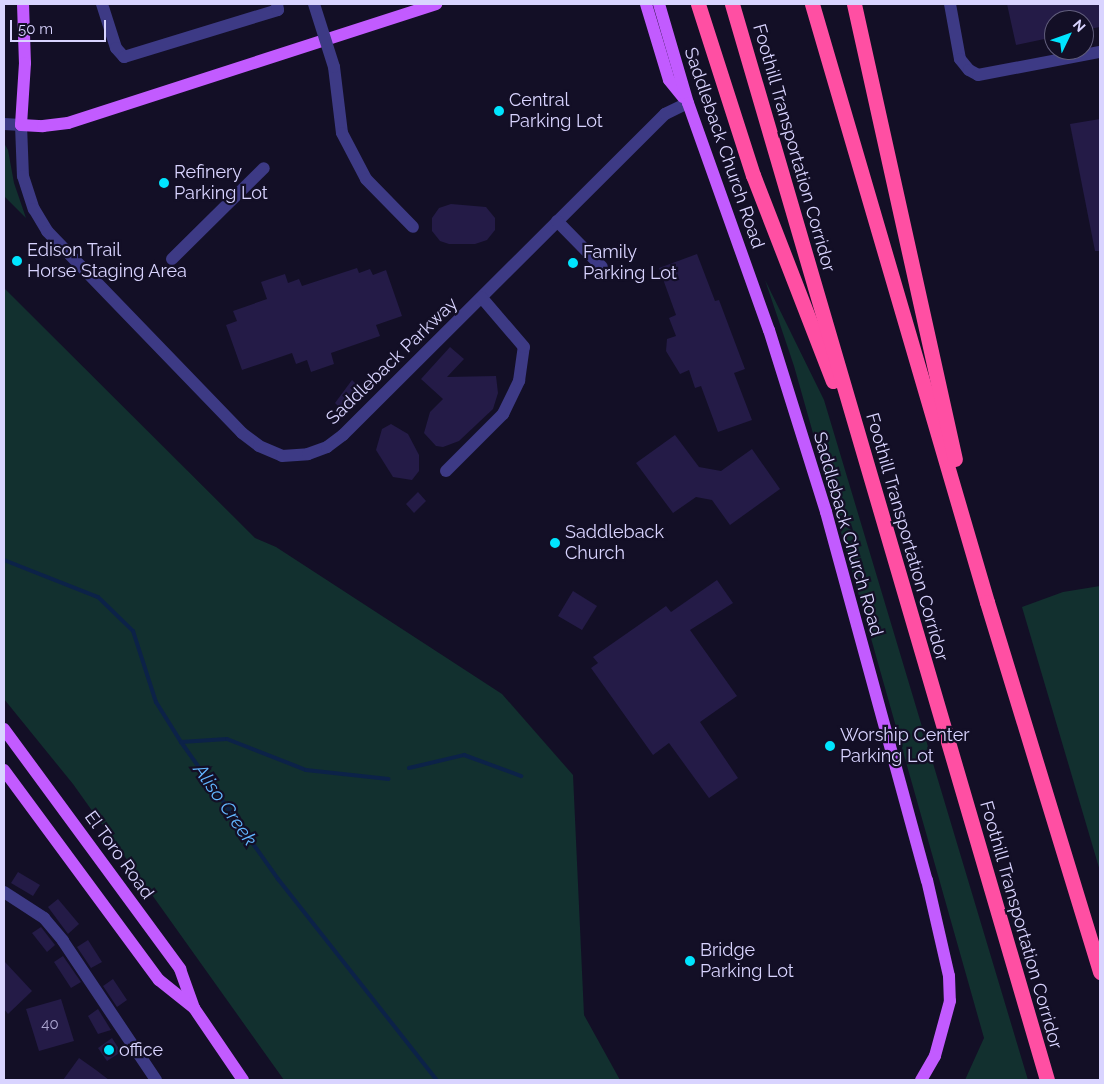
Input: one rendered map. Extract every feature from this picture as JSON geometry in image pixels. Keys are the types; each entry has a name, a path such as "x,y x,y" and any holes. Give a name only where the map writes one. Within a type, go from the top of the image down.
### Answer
{"highway":[{"path":"698,4 753,174 871,480"},
{"name":"Foothill Transportation Corridor","path":"732,4 1047,1080"},
{"path":"812,4 987,602 1100,972"},
{"path":"854,4 987,602"}],"main road":[{"path":"23,4 26,63 21,125 44,126 68,123 436,4"},
{"path":"646,4 670,80 688,103"},
{"name":"Saddleback Church Road","path":"659,4 688,103 769,330 826,512 927,880 949,976 950,1002 935,1056 921,1080"},
{"name":"El Toro Road","path":"4,729 180,970 194,1008 243,1080"},
{"name":"El Toro Road","path":"4,770 159,980 194,1008"}],"street":[{"path":"102,4 116,48 124,57 277,7"},
{"path":"314,4 334,67 342,133 366,179 413,227"},
{"path":"950,4 960,59 969,70 978,75 1100,52"},
{"name":"Saddleback Parkway","path":"21,125 24,176 34,209 47,231 242,433 259,446 282,456 308,454 327,447 343,435 665,114 688,103"},
{"path":"4,124 21,125"},
{"path":"172,259 264,168"},
{"path":"557,221 602,267"},
{"path":"446,471 503,414 519,382 524,347 482,298"},
{"path":"4,892 44,918 63,941 156,1080"}],"green space":[{"path":"4,143 8,150 14,183 26,218 4,196"},
{"path":"765,280 824,400 1028,1080 965,1080 984,1038 794,366"},
{"path":"4,288 255,538 276,547 502,694 573,775 584,1015 620,1080 284,1080 73,784 4,699"},
{"path":"1100,586 1100,871 1022,607 1063,592"}],"building":[{"path":"1007,4 1100,4 1100,27 1094,28 1094,10 1044,10 1044,39 1016,45"},
{"path":"1100,119 1100,251 1095,251 1070,124"},
{"path":"451,204 486,207 495,218 495,230 487,240 475,244 449,244 440,241 432,231 432,218 439,208"},
{"path":"697,254 715,301 719,300 745,369 734,373 752,420 718,432 701,386 695,388 689,370 680,374 666,351 667,339 676,336 669,318 676,315 659,268"},
{"path":"357,268 359,273 370,269 373,275 386,270 402,316 376,325 380,336 331,353 334,364 311,372 307,360 296,364 292,353 242,370 226,325 237,321 233,311 267,299 261,282 285,274 288,283 299,279 302,286"},
{"path":"450,347 464,359 447,377 496,376 498,393 493,409 459,441 443,447 436,446 424,433 430,412 443,399 421,379"},
{"path":"352,380 363,391 343,411 335,403"},
{"path":"391,424 408,434 419,455 419,471 412,480 393,477 376,450 382,429"},
{"path":"675,435 699,467 721,471 752,449 780,489 730,525 712,500 696,497 673,513 636,463"},
{"path":"418,492 426,501 414,513 406,504"},
{"path":"717,580 733,603 690,630 737,696 700,722 738,778 709,798 669,743 653,755 591,668 598,663 593,657 666,606 671,612"},
{"path":"573,591 597,606 582,630 558,616"},
{"path":"18,872 40,885 33,896 11,883"},
{"path":"58,899 79,924 68,934 48,907"},
{"path":"41,927 55,945 47,952 32,933"},
{"path":"88,940 102,962 91,968 77,947"},
{"path":"63,956 81,982 71,988 54,962"},
{"path":"4,961 32,991 8,1014 4,1009"},
{"path":"113,979 127,1000 117,1007 103,986"},
{"path":"61,999 74,1041 39,1051 26,1009"},
{"path":"98,1009 111,1030 98,1034 88,1016"},
{"name":"office","path":"112,1038 121,1052 107,1061 98,1048"},
{"path":"79,1058 96,1070 109,1080 63,1080"}],"waterway":[{"name":"Aliso Creek","path":"4,560 98,597 133,631 156,702 181,742 278,879 437,1080"},
{"path":"181,742 227,739 306,770 389,779"},
{"path":"409,768 464,755 521,776"}],"place":[{"name":"Central Parking Lot","path":"499,111"},
{"name":"Refinery Parking Lot","path":"164,183"},
{"name":"Edison Trail Horse Staging Area","path":"17,261"},
{"name":"Family Parking Lot","path":"573,263"},
{"name":"Saddleback Church","path":"555,543"},
{"name":"Worship Center Parking Lot","path":"830,746"},
{"name":"Bridge Parking Lot","path":"690,961"},
{"name":"office","path":"109,1050"}]}
